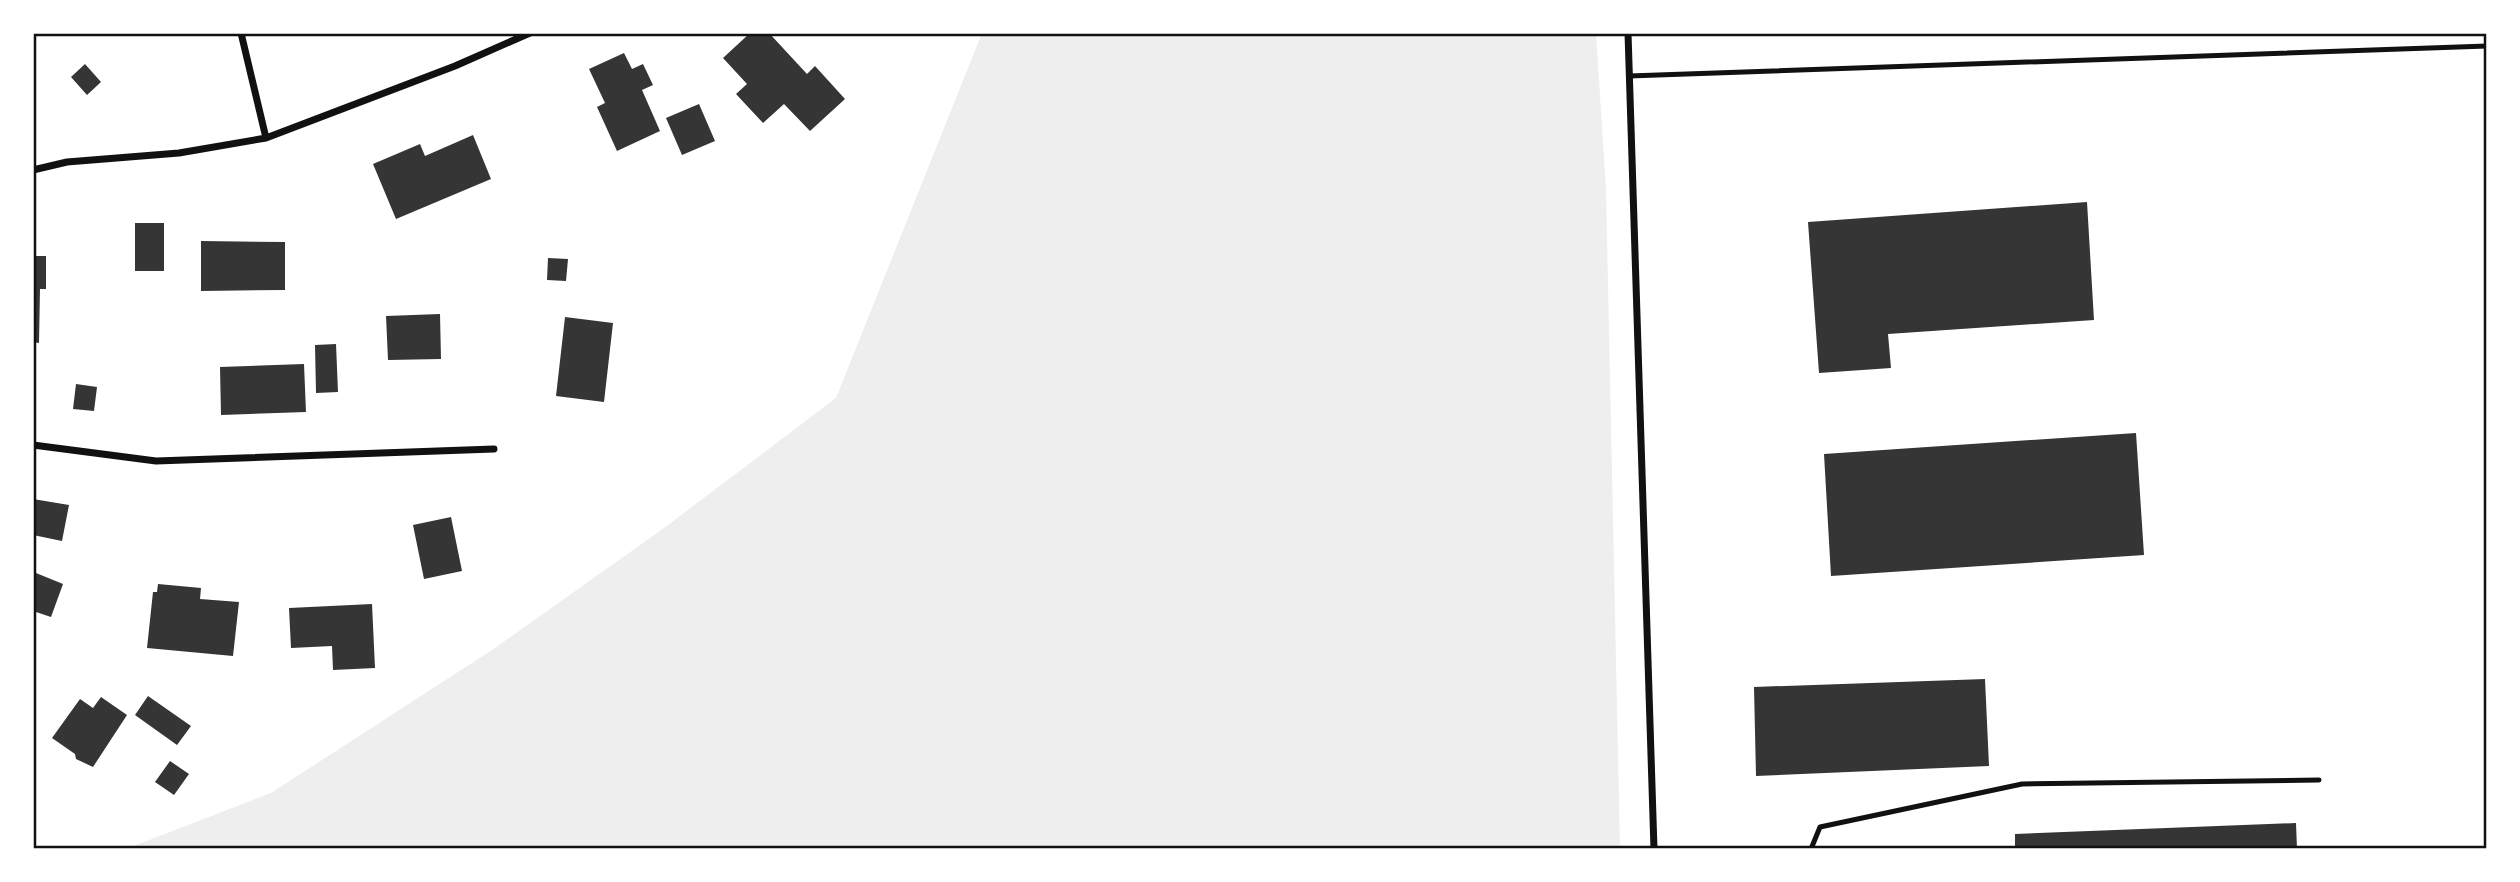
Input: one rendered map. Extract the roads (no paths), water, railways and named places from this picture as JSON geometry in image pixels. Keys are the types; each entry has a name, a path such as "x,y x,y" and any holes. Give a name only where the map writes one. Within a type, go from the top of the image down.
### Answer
{"street":[{"path":"241,33 266,138"},
{"path":"33,170 67,162 179,153 266,138 456,66 530,33"},
{"path":"1628,33 1654,849"},
{"path":"33,445 156,461 494,449"}],"lane":[{"path":"1629,76 2487,46"},
{"path":"1811,849 1820,827 2022,784 2319,780"}]}
